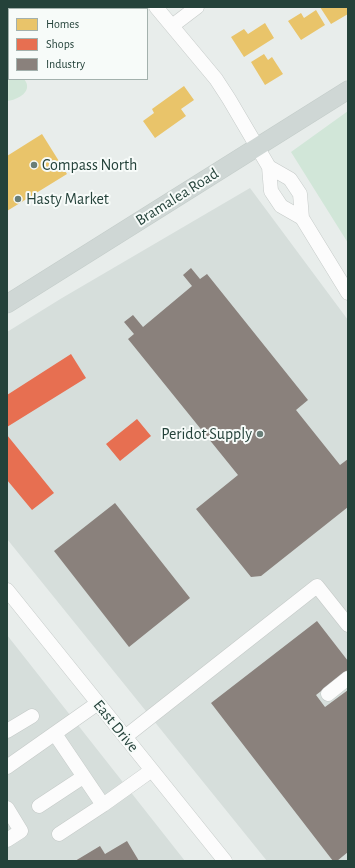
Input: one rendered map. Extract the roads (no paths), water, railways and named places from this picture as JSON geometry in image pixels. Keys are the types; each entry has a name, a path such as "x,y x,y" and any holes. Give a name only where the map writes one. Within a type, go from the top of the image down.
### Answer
{"main road":[{"name":"Bramalea Road","path":"7,304 348,90"}],"street":[{"path":"156,7 216,79 269,168 271,191 281,206 302,218"},
{"path":"172,26 197,7"},
{"path":"269,168 290,179 300,194 302,218 348,292"},
{"path":"125,737 317,586 348,624"},
{"name":"East Drive","path":"7,590 225,861"},
{"path":"328,694 348,678"},
{"path":"7,767 98,703"},
{"path":"7,732 32,716"},
{"path":"55,734 103,805"},
{"path":"59,834 152,770"},
{"path":"40,806 83,777"},
{"path":"7,808 21,831 7,840"}],"place":[{"name":"Compass North","path":"34,165"},
{"name":"Hasty Market","path":"18,199"},
{"name":"Peridot Supply","path":"260,434"}]}
